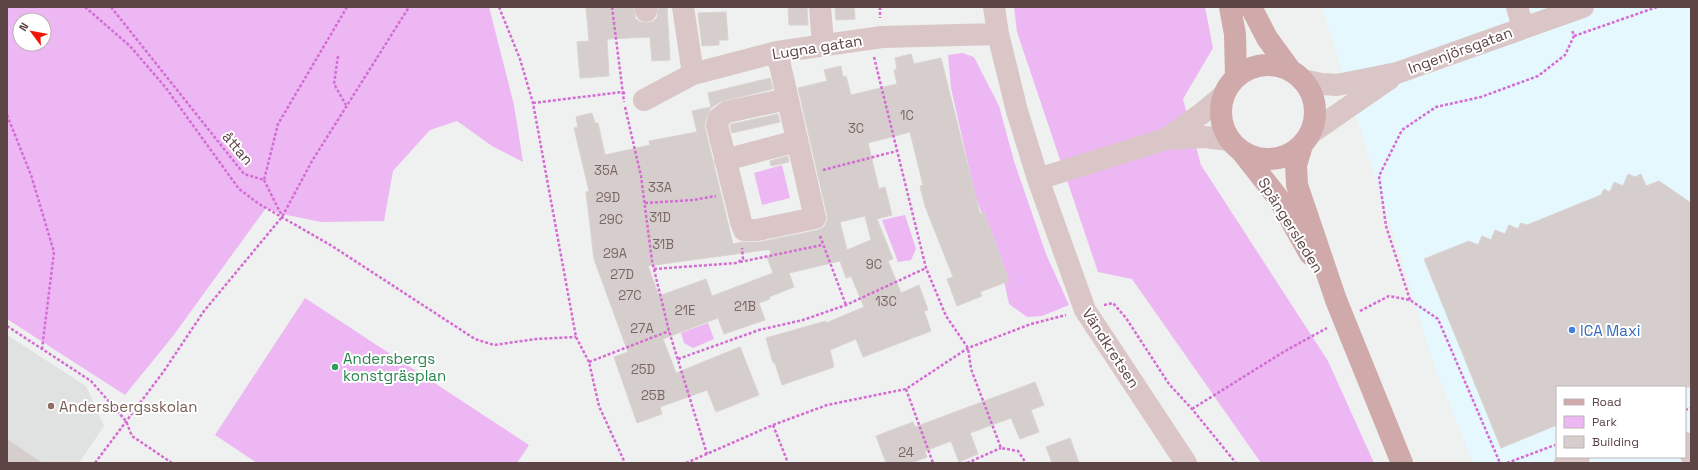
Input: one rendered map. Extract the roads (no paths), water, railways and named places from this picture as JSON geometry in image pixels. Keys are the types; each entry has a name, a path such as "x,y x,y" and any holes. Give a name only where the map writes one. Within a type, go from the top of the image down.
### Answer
{"main road":[{"path":"1230,7 1235,34 1236,77"},
{"name":"Spängersleden","path":"1251,7 1267,38 1310,92 1315,105 1315,119 1296,165 1297,185 1336,300 1402,463"},
{"name":"Spängersleden","path":"1297,75 1277,66 1262,65 1248,69 1236,77 1224,95 1220,110 1222,126 1235,146 1279,199 1336,300"},
{"name":"Spängersleden","path":"1235,146 1257,159 1273,160 1289,155 1306,139"}],"street":[{"path":"683,7 693,74"},
{"path":"820,7 823,44"},
{"name":"Vändkretsen","path":"994,7 998,34 1017,111 1038,179 1084,310 1186,463"},
{"name":"Ingenjörsgatan","path":"1306,139 1344,109 1397,73 1520,17 1583,7"},
{"name":"Lugna gatan","path":"644,100 693,74 777,52 823,44 882,37 998,34"},
{"path":"777,52 815,218 757,230 744,230 733,193 717,125 719,118 727,112 787,99"},
{"name":"Ingenjörsgatan","path":"1297,75 1337,85 1397,73"},
{"path":"1166,139 1201,114 1224,95"},
{"path":"1038,179 1166,139 1205,137 1235,146"},
{"path":"726,160 797,141"},
{"path":"1686,445 1691,456"},
{"path":"1565,463 1577,458"}],"place":[{"name":"ICA Maxi","path":"1572,330"},
{"name":"Andersbergs konstgräsplan","path":"335,367"},
{"name":"Andersbergsskolan","path":"51,406"}]}
